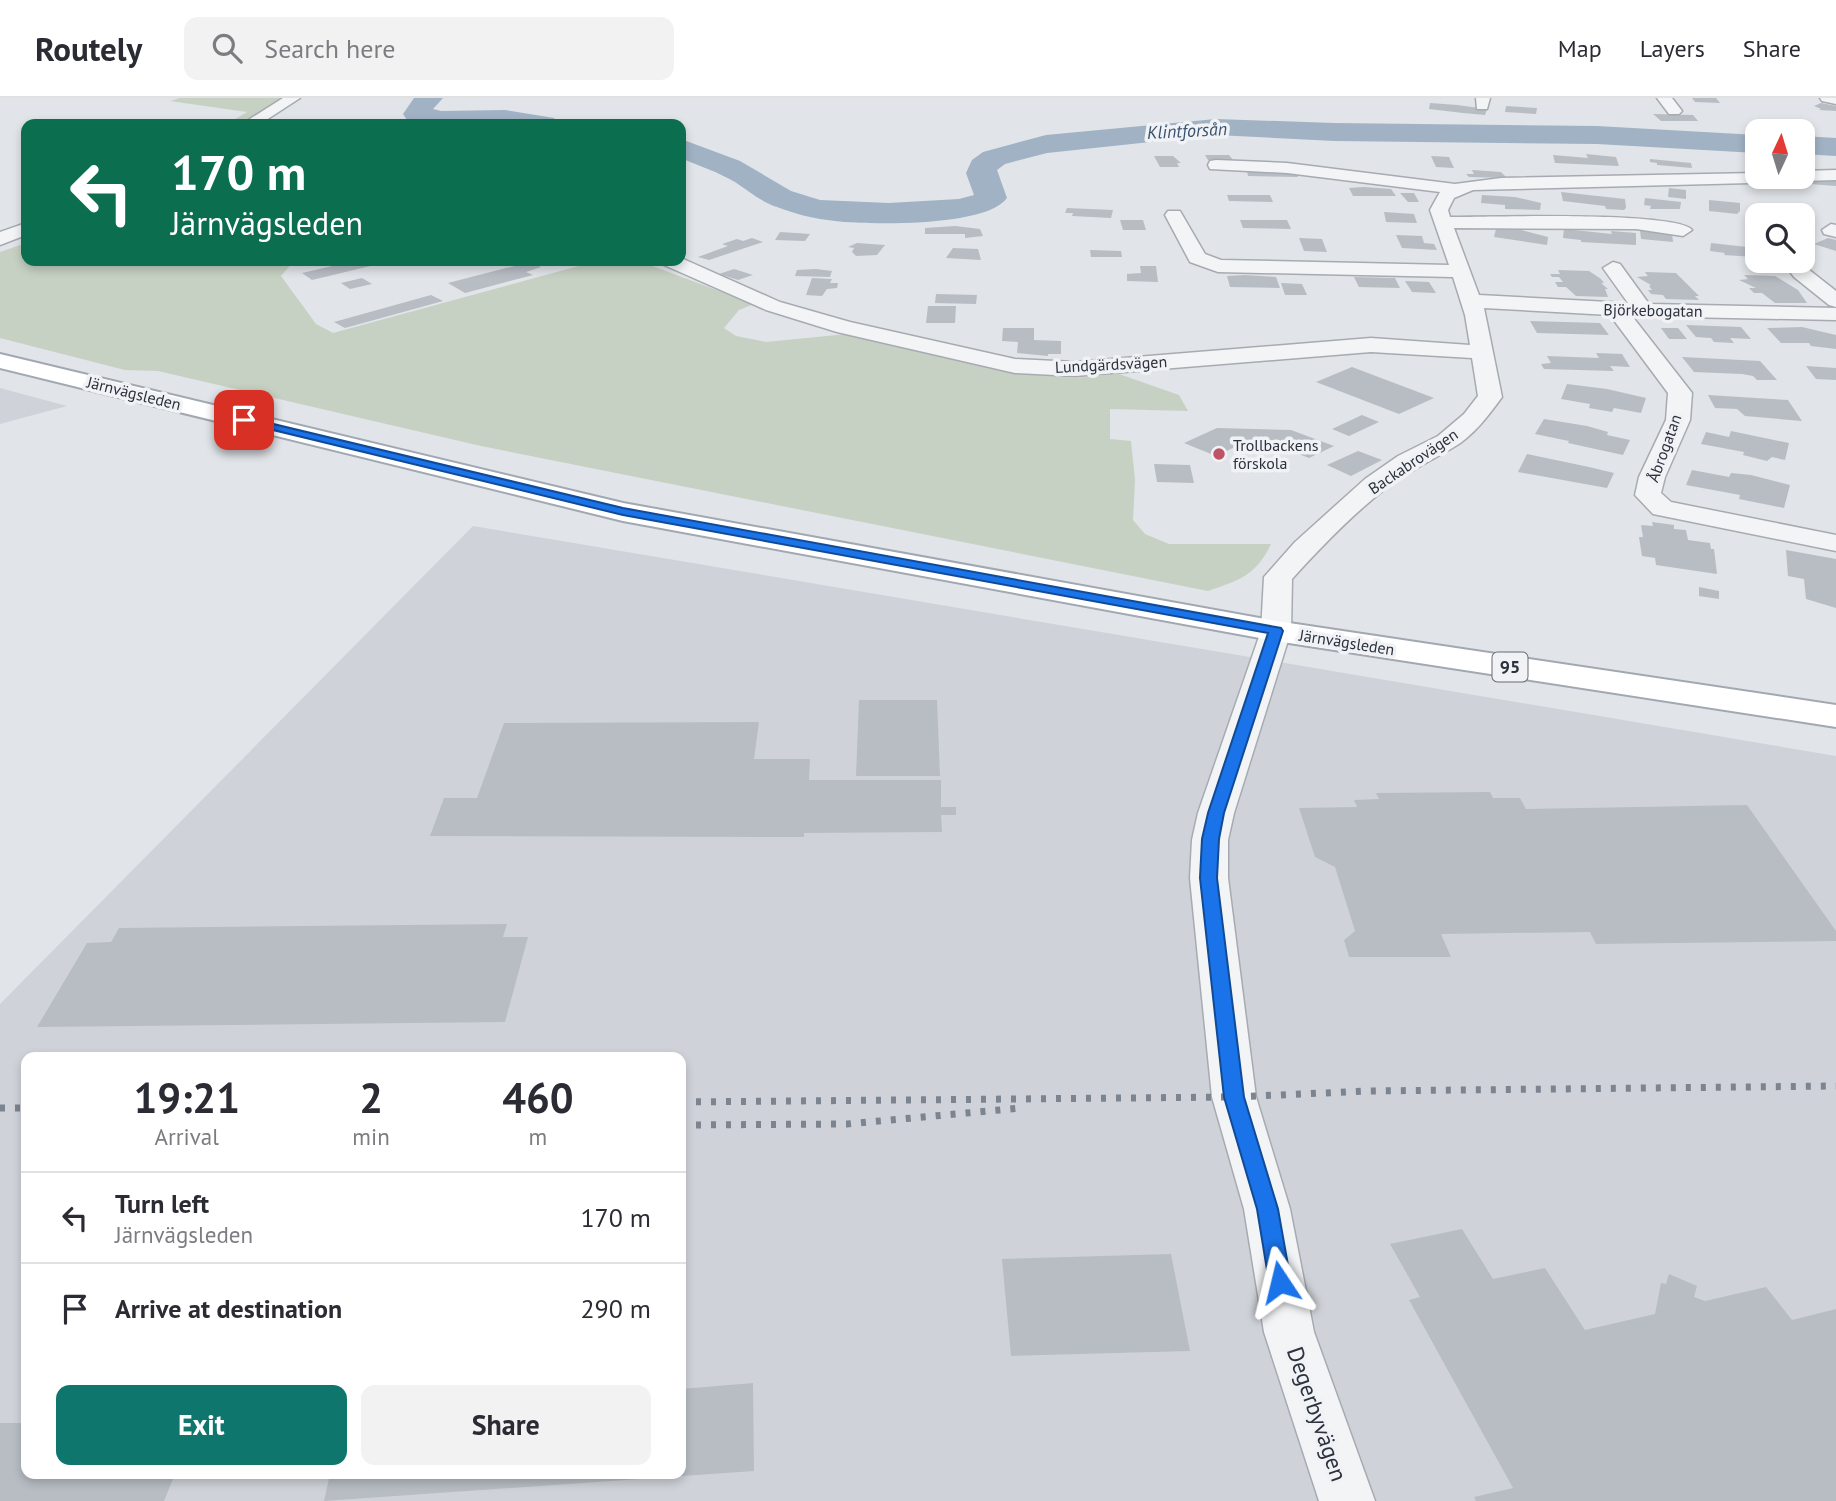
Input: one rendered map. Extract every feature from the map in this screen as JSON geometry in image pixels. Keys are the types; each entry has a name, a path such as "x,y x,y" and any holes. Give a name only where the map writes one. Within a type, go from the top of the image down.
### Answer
{"main road":[{"name":"Järnvägsleden","path":"0,361 623,512 1276,631 1836,716"}],"street":[{"path":"258,119 293,98"},
{"path":"1664,98 1674,111"},
{"path":"1827,98 1836,100"},
{"path":"1216,165 1287,169 1454,189 1502,183 1745,178"},
{"path":"1815,176 1836,176"},
{"name":"Backabrovägen","path":"1276,631 1278,577 1305,548 1374,485 1408,461 1447,441 1472,419 1490,397 1471,301 1439,210 1441,201 1454,189"},
{"path":"1174,215 1197,258 1218,266 1459,271"},
{"path":"1444,222 1636,223 1683,230"},
{"path":"0,239 21,231"},
{"name":"Lundgärdsvägen","path":"682,266 773,306 845,327 1015,366 1075,369 1371,345 1483,352"},
{"path":"1613,268 1643,310"},
{"path":"1801,273 1836,301"},
{"name":"Björkebogatan","path":"1471,301 1643,310 1836,314"},
{"name":"Åbrogatan","path":"1616,309 1680,393 1678,420 1648,495 1662,508 1836,543"},
{"name":"Degerbyvägen","path":"1276,631 1216,813 1210,839 1209,878 1234,1097 1267,1209 1289,1332 1347,1501"}],"shaded area":[{"path":"0,388 67,406 0,424"},
{"path":"473,526 1836,756 1836,1501 0,1501 0,1004"}],"green space":[{"path":"180,98 286,99 252,119 235,119 247,112 170,101"},
{"path":"21,245 21,266 290,266 281,276 316,324 333,333 579,266 652,266 754,304 739,310 724,328 736,336 766,342 847,334 1008,371 1074,378 1119,374 1179,395 1188,411 1110,409 1110,439 1131,441 1135,480 1133,520 1145,534 1169,544 1271,544 1253,570 1229,584 1208,591 481,446 158,371 125,370 0,338 0,252"}],"building":[{"path":"1692,98 1716,98 1720,103 1695,102"},
{"path":"1430,103 1487,109 1485,115 1463,113 1429,109"},
{"path":"1821,103 1836,106 1836,111 1819,110 1821,109 1814,106"},
{"path":"1506,106 1537,108 1536,114 1505,112"},
{"path":"1653,114 1693,115 1698,121 1661,121"},
{"path":"1586,154 1616,157 1619,166 1555,163 1553,155 1588,158"},
{"path":"1205,155 1229,155 1233,160 1208,160"},
{"path":"1154,156 1173,156 1181,163 1177,163 1179,167 1160,167"},
{"path":"1431,156 1449,157 1454,168 1436,167"},
{"path":"1650,159 1691,163 1692,168 1657,165 1650,162"},
{"path":"1472,170 1501,172 1507,178 1469,177 1466,174 1474,174"},
{"path":"1247,171 1296,172 1298,177 1248,176"},
{"path":"1815,179 1836,181 1836,186 1815,184"},
{"path":"1349,188 1391,189 1396,196 1353,196"},
{"path":"1669,188 1686,190 1686,199 1668,197"},
{"path":"1561,192 1625,199 1626,208 1606,209 1605,206 1563,201"},
{"path":"1400,193 1414,193 1419,202 1408,202"},
{"path":"1227,195 1270,195 1273,202 1229,201"},
{"path":"1482,195 1515,197 1541,203 1540,210 1505,209 1505,205 1481,203"},
{"path":"1645,198 1681,202 1680,209 1650,209 1651,206 1644,205"},
{"path":"1709,200 1740,203 1740,211 1737,214 1709,211"},
{"path":"1067,208 1113,210 1111,218 1072,216 1073,213 1065,213"},
{"path":"1384,212 1414,214 1417,223 1386,222"},
{"path":"1120,220 1143,220 1146,230 1123,230"},
{"path":"1240,220 1287,220 1291,229 1243,228"},
{"path":"955,226 980,229 983,236 965,238 965,234 925,234 925,228"},
{"path":"1496,229 1521,230 1548,237 1547,245 1494,237"},
{"path":"1564,229 1612,234 1611,231 1636,233 1636,245 1581,242 1563,238"},
{"path":"1640,230 1672,233 1673,242 1641,239"},
{"path":"780,232 810,234 805,241 775,240"},
{"path":"1396,235 1422,236 1424,243 1434,244 1437,250 1402,248"},
{"path":"752,238 763,242 709,260 698,257 728,246 722,244"},
{"path":"1299,238 1322,239 1327,252 1304,251"},
{"path":"1828,238 1836,240 1836,251 1815,244"},
{"path":"857,243 885,245 877,255 856,256 852,252 854,248 848,247"},
{"path":"1711,243 1745,247 1745,256 1724,255 1725,253 1710,251"},
{"path":"953,248 978,249 981,260 946,258"},
{"path":"1090,250 1121,251 1122,257 1091,257"},
{"path":"332,266 370,266 312,280 302,273"},
{"path":"514,266 541,267 526,272 533,275 465,293 448,283"},
{"path":"1140,266 1156,266 1158,282 1127,281 1127,274 1141,273"},
{"path":"734,269 753,275 738,280 719,274"},
{"path":"797,270 832,271 830,277 795,276"},
{"path":"1558,270 1589,271 1604,283 1601,283 1608,289 1605,289 1608,297 1576,296 1566,287 1558,287 1555,282 1563,282 1559,277 1552,277 1550,274 1560,274"},
{"path":"1645,272 1676,273 1699,296 1695,296 1699,300 1666,299 1663,295 1651,294 1648,290 1652,290 1649,286 1651,285 1637,277 1648,276"},
{"path":"1744,275 1775,276 1798,290 1807,303 1775,303 1762,293 1754,293 1749,288 1756,288 1739,280 1748,279"},
{"path":"1227,276 1276,277 1280,288 1230,287"},
{"path":"1354,277 1395,278 1400,288 1359,287"},
{"path":"362,278 372,284 350,289 341,283"},
{"path":"812,278 832,279 830,283 838,283 837,288 827,289 822,296 806,295"},
{"path":"1405,281 1429,282 1436,293 1412,292"},
{"path":"1281,283 1302,284 1307,295 1285,295"},
{"path":"936,294 977,295 976,304 935,303"},
{"path":"431,295 443,301 345,328 334,322"},
{"path":"928,306 956,306 955,323 926,323"},
{"path":"1530,321 1600,323 1609,335 1537,333"},
{"path":"1686,325 1741,327 1751,339 1730,338 1734,343 1714,342 1711,338 1696,337"},
{"path":"1802,327 1836,335 1836,349 1811,346 1809,343 1781,343 1767,328"},
{"path":"1003,328 1034,328 1034,340 1061,341 1061,354 1048,356 1017,353 1018,342 1002,341"},
{"path":"1661,328 1678,328 1687,339 1669,339"},
{"path":"1596,353 1622,354 1630,367 1610,366 1614,371 1544,369 1541,364 1551,363 1547,356 1599,358"},
{"path":"1682,357 1760,361 1777,380 1757,380 1753,376 1742,374 1694,372"},
{"path":"1806,366 1836,368 1836,380 1816,379"},
{"path":"1352,367 1434,398 1399,414 1316,382"},
{"path":"1567,384 1646,398 1641,413 1614,408 1612,412 1589,408 1590,404 1561,399"},
{"path":"1708,395 1788,400 1802,421 1745,416 1737,409 1715,408"},
{"path":"1362,415 1379,422 1349,436 1332,429"},
{"path":"1544,419 1587,426 1608,432 1607,435 1630,440 1623,455 1568,443 1569,441 1535,434"},
{"path":"1217,428 1291,430 1334,446 1309,458 1281,447 1237,446 1216,456 1184,443"},
{"path":"1731,431 1789,443 1785,460 1772,457 1767,461 1743,455 1744,452 1701,444 1706,432 1729,437"},
{"path":"1358,451 1382,460 1351,476 1327,465"},
{"path":"1527,454 1614,473 1607,488 1518,472"},
{"path":"1154,464 1190,465 1194,483 1157,482"},
{"path":"1692,470 1729,477 1731,473 1751,475 1790,485 1784,508 1739,499 1740,495 1686,485"},
{"path":"1652,522 1674,525 1674,529 1686,530 1688,540 1710,543 1711,549 1714,549 1717,574 1656,565 1655,558 1642,556 1639,537 1643,537 1641,525 1653,526"},
{"path":"1786,550 1836,559 1836,608 1806,599 1804,579 1788,576"},
{"path":"1699,587 1719,591 1719,599 1699,596"},
{"path":"859,700 937,700 940,776 856,776"},
{"path":"759,722 754,759 810,759 809,780 941,780 941,807 956,807 956,815 941,815 942,832 804,833 804,837 430,836 444,798 477,798 504,723"},
{"path":"1490,792 1493,798 1520,798 1526,809 1747,805 1836,931 1836,941 1596,944 1590,932 1441,934 1451,957 1349,957 1344,940 1355,931 1335,867 1315,857 1299,808 1357,807 1354,800 1379,799 1376,793"},
{"path":"507,924 503,937 528,937 505,1022 37,1027 87,943 111,942 119,928"},
{"path":"1462,1229 1493,1279 1545,1268 1585,1330 1655,1314 1661,1283 1666,1284 1669,1274 1697,1286 1694,1297 1705,1301 1766,1287 1792,1320 1836,1309 1836,1501 1476,1501 1474,1497 1513,1488 1409,1300 1420,1297 1390,1244"},
{"path":"1171,1254 1190,1351 1011,1356 1002,1259"},
{"path":"753,1383 754,1471 686,1476 686,1389"},
{"path":"0,1423 21,1423 21,1479 173,1479 164,1501 0,1501"},
{"path":"329,1479 639,1479 324,1501"}],"waterway":[{"name":"Klintforsån","path":"430,98 419,108 417,114 441,119"},
{"name":"Klintforsån","path":"441,119 512,119"},
{"name":"Klintforsån","path":"686,150 737,171 786,200 837,212 872,213 950,210 983,202 991,198 981,173 983,166 994,158 1046,144 1216,127 1334,132 1597,135 1745,143"},
{"name":"Klintforsån","path":"1815,146 1836,147"}],"railway":[{"path":"686,1102 1234,1097 1368,1091 1836,1086"},
{"path":"0,1108 21,1108"},
{"path":"686,1125 847,1124 1021,1108"}],"place":[{"name":"Trollbackens förskola","path":"1219,454"}],"route":[{"path":"244,420 623,512 1276,631 1216,813 1210,839 1209,878 1234,1097 1267,1209 1280,1282"}]}
